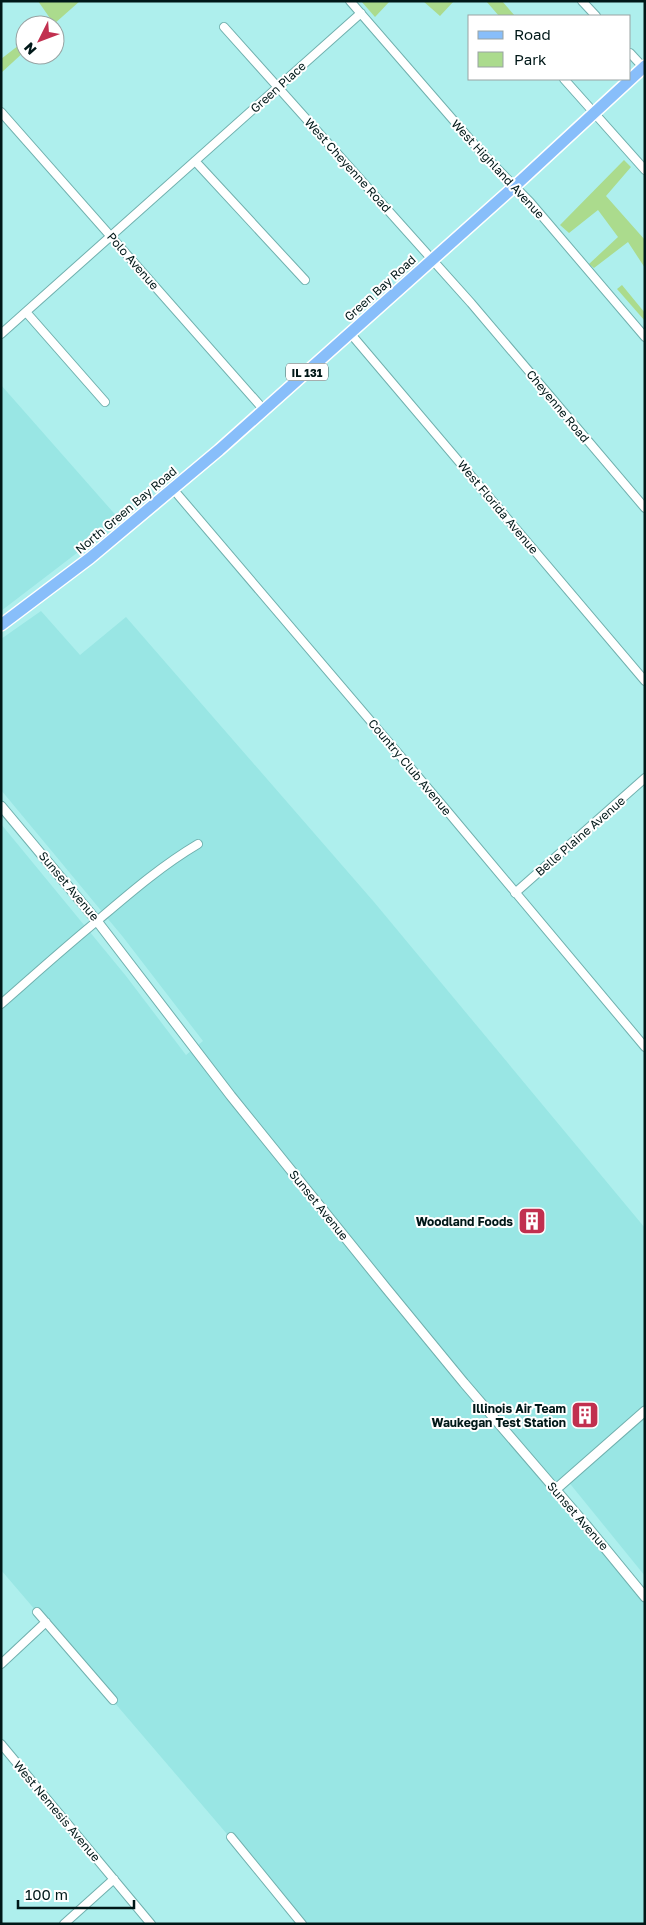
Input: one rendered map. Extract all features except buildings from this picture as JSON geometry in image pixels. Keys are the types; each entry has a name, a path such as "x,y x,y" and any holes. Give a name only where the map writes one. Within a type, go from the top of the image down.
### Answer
{"main road":[{"name":"IL 131","path":"631,79 644,67"},
{"name":"IL 131","path":"515,186 630,80"},
{"name":"Green Bay Road","path":"264,410 515,186"},
{"name":"North Green Bay Road","path":"1,625 84,563 264,410"}],"street":[{"name":"West Highland Avenue","path":"350,1 481,152 515,186 645,337"},
{"path":"582,1 595,15"},
{"name":"Green Place","path":"1,334 361,13"},
{"name":"West Cheyenne Road","path":"224,27 471,303"},
{"path":"631,54 644,67"},
{"path":"565,80 645,170"},
{"name":"Polo Avenue","path":"1,112 264,410"},
{"path":"195,161 305,280"},
{"name":"Cheyenne Road","path":"471,303 645,508"},
{"path":"26,312 105,402"},
{"name":"West Florida Avenue","path":"350,333 645,682"},
{"name":"Country Club Avenue","path":"173,489 645,1047"},
{"name":"Belle Plaine Avenue","path":"515,893 645,778"},
{"name":"Sunset Avenue","path":"1,806 97,920 271,1146 460,1378 645,1597"},
{"path":"1,1004 66,946 154,873 198,844"},
{"path":"555,1490 645,1411"},
{"path":"37,1612 113,1700"},
{"path":"1,1664 46,1622"},
{"name":"West Nemesis Avenue","path":"1,1744 151,1924"},
{"path":"231,1837 302,1924"},
{"path":"64,1924 114,1879"}],"shaded area":[{"path":"1,385 120,520 1,611"},
{"path":"41,611 80,655 126,617 374,902 645,1228 645,1576 567,1480 555,1490 645,1596 645,1924 304,1924 1,1570 1,824 126,976 186,1055 203,1041 123,937 1,790 1,639"}],"green space":[{"path":"38,1 80,1 64,15 48,15"},
{"path":"361,1 390,1 375,17"},
{"path":"423,1 454,1 440,16"},
{"path":"486,1 502,1 514,15 498,15"},
{"path":"15,48 15,60 1,73 1,59"},
{"path":"624,160 631,167 606,196 645,240 645,268 628,242 594,268 589,264 618,237 598,210 569,233 560,225"},
{"path":"622,285 645,313 645,321 617,289"}],"place":[{"name":"Woodland Foods","path":"532,1221"},
{"name":"Illinois Air Team Waukegan Test Station","path":"585,1415"}]}
